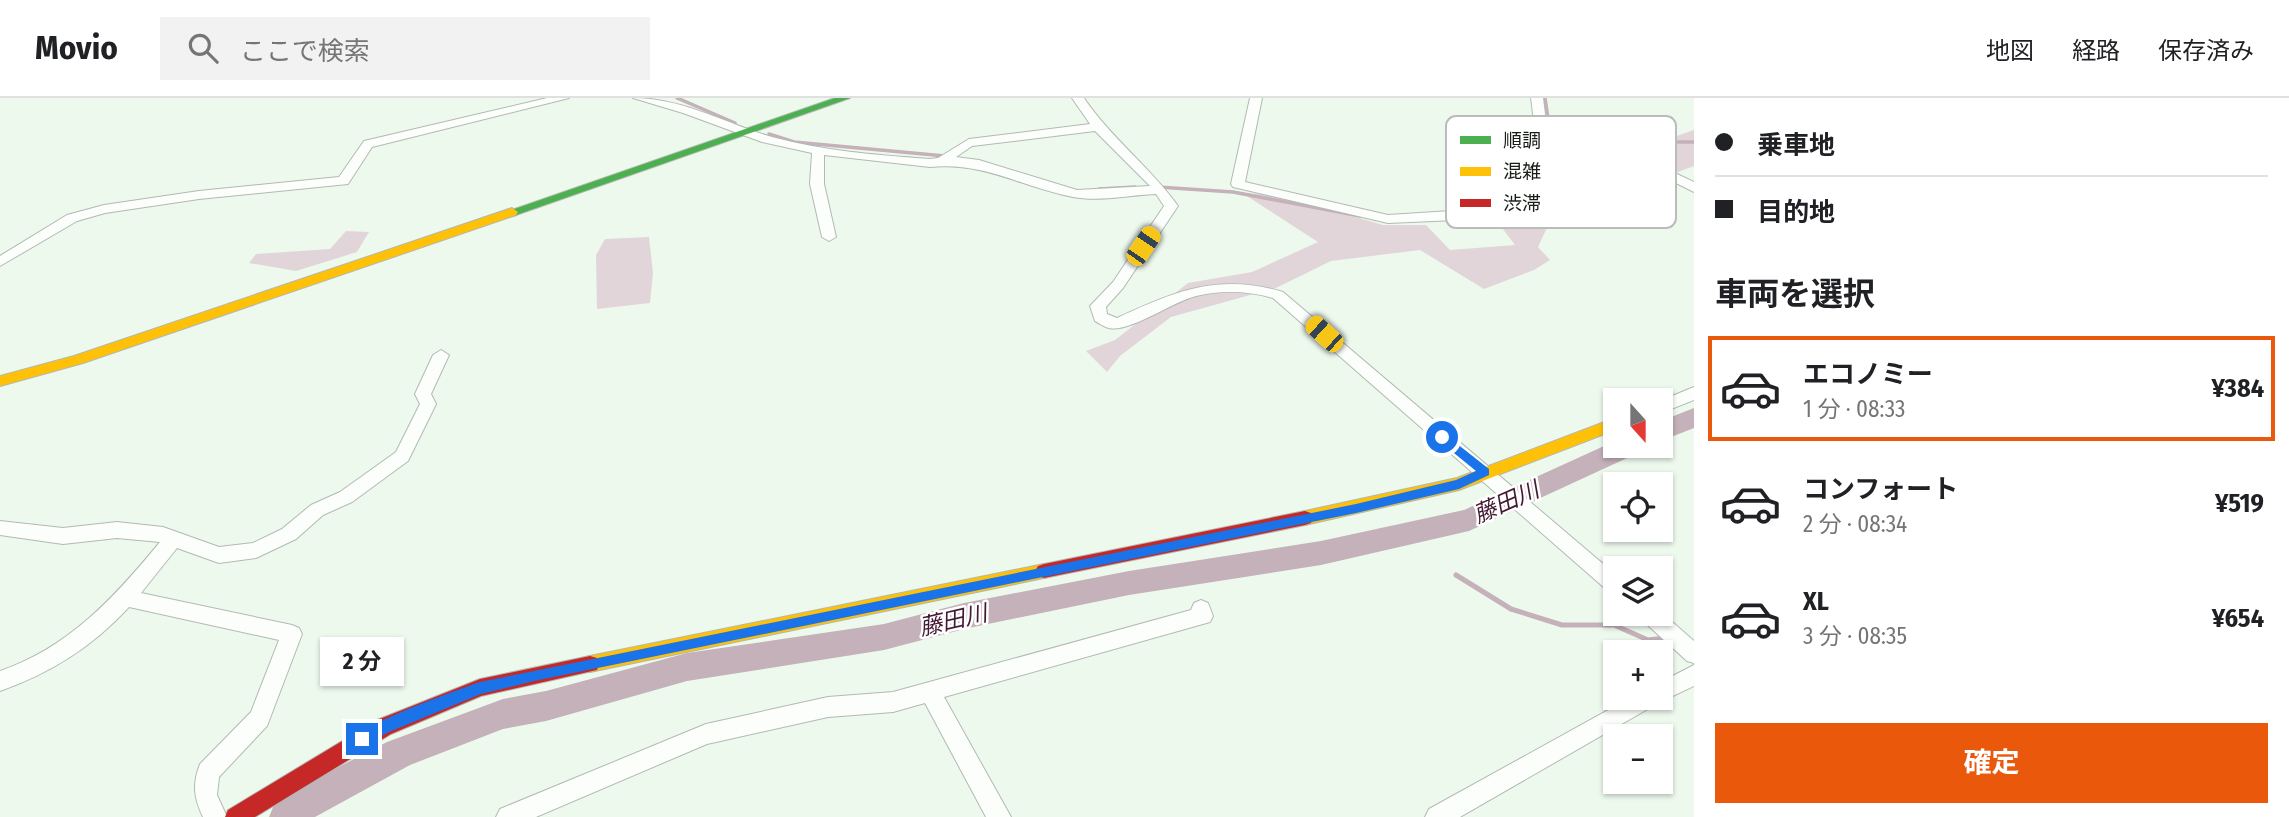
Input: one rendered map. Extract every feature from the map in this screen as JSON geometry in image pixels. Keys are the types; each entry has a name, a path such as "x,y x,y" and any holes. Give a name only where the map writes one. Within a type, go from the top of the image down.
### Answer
{"street":[{"path":"0,262 72,218 104,209 187,196 343,181 368,144 563,98"},
{"path":"639,98 665,103 744,133 818,149 935,163 970,144 1098,127"},
{"path":"0,381 78,360 845,98"},
{"path":"1078,98 1098,127 1152,180 1157,190 1169,201 1170,210 1118,285 1098,306 1100,317 1112,324 1120,323 1187,293 1245,288 1261,289 1278,295 1603,575"},
{"path":"1256,98 1238,184 1388,219 1446,220"},
{"path":"1537,98 1539,116"},
{"path":"818,149 817,184 829,237"},
{"path":"944,160 974,163 1076,194 1157,190"},
{"path":"1677,178 1694,188"},
{"path":"0,528 63,536 117,530 174,538 219,555 256,550 289,534 317,510 346,497 402,456 428,404 423,394 441,355"},
{"path":"1673,402 1694,393"},
{"path":"236,817 384,727 480,688 696,641 1356,509 1459,484 1603,428"},
{"path":"0,681 44,666 67,651 127,598 174,538"},
{"path":"127,598 292,634 259,719 208,772 205,796 215,817"},
{"path":"508,817 706,734 828,707 882,704 930,692 1203,616 1201,609"},
{"path":"1662,626 1694,654"},
{"path":"1673,686 1694,675"},
{"path":"930,692 999,817"},
{"path":"1437,817 1629,710"}],"shaded area":[{"path":"1694,130 1694,166 1676,173 1676,136"},
{"path":"1242,193 1280,195 1383,225 1426,225 1450,250 1515,245 1502,228 1547,228 1538,247 1550,260 1534,270 1484,289 1420,250 1331,261 1276,288 1171,317 1120,356 1107,372 1086,351 1115,340 1188,283 1252,272 1318,242"},
{"path":"346,231 369,232 357,252 296,271 249,263 256,254 330,249"},
{"path":"649,237 653,273 650,303 597,309 596,255 605,239"}],"waterway":[{"path":"677,98 735,123"},
{"path":"1545,98 1548,116"},
{"path":"769,134 794,142 945,156"},
{"path":"1676,142 1694,142"},
{"path":"1099,189 1135,187"},
{"path":"1158,187 1233,192 1360,216"},
{"name":"藤田川","path":"1673,427 1694,417"},
{"name":"藤田川","path":"286,817 308,801 399,753 503,714 546,706 687,667 884,637 964,616 1129,583 1321,553 1469,520 1603,458"},
{"path":"1456,575 1511,609 1562,625 1614,625 1648,640 1665,638"}],"traffic: fast":[{"path":"512,212 845,98"}],"traffic: slow":[{"path":"0,381 78,360 512,212"},
{"path":"1305,518 1459,484 1603,429"},
{"path":"590,664 1044,571"}],"traffic: jam":[{"path":"1044,571 1305,518"},
{"path":"235,817 384,727 480,688 590,664"}],"route":[{"path":"362,739 384,727 480,688 534,675 1356,509 1459,484 1485,472 1442,437"}]}
